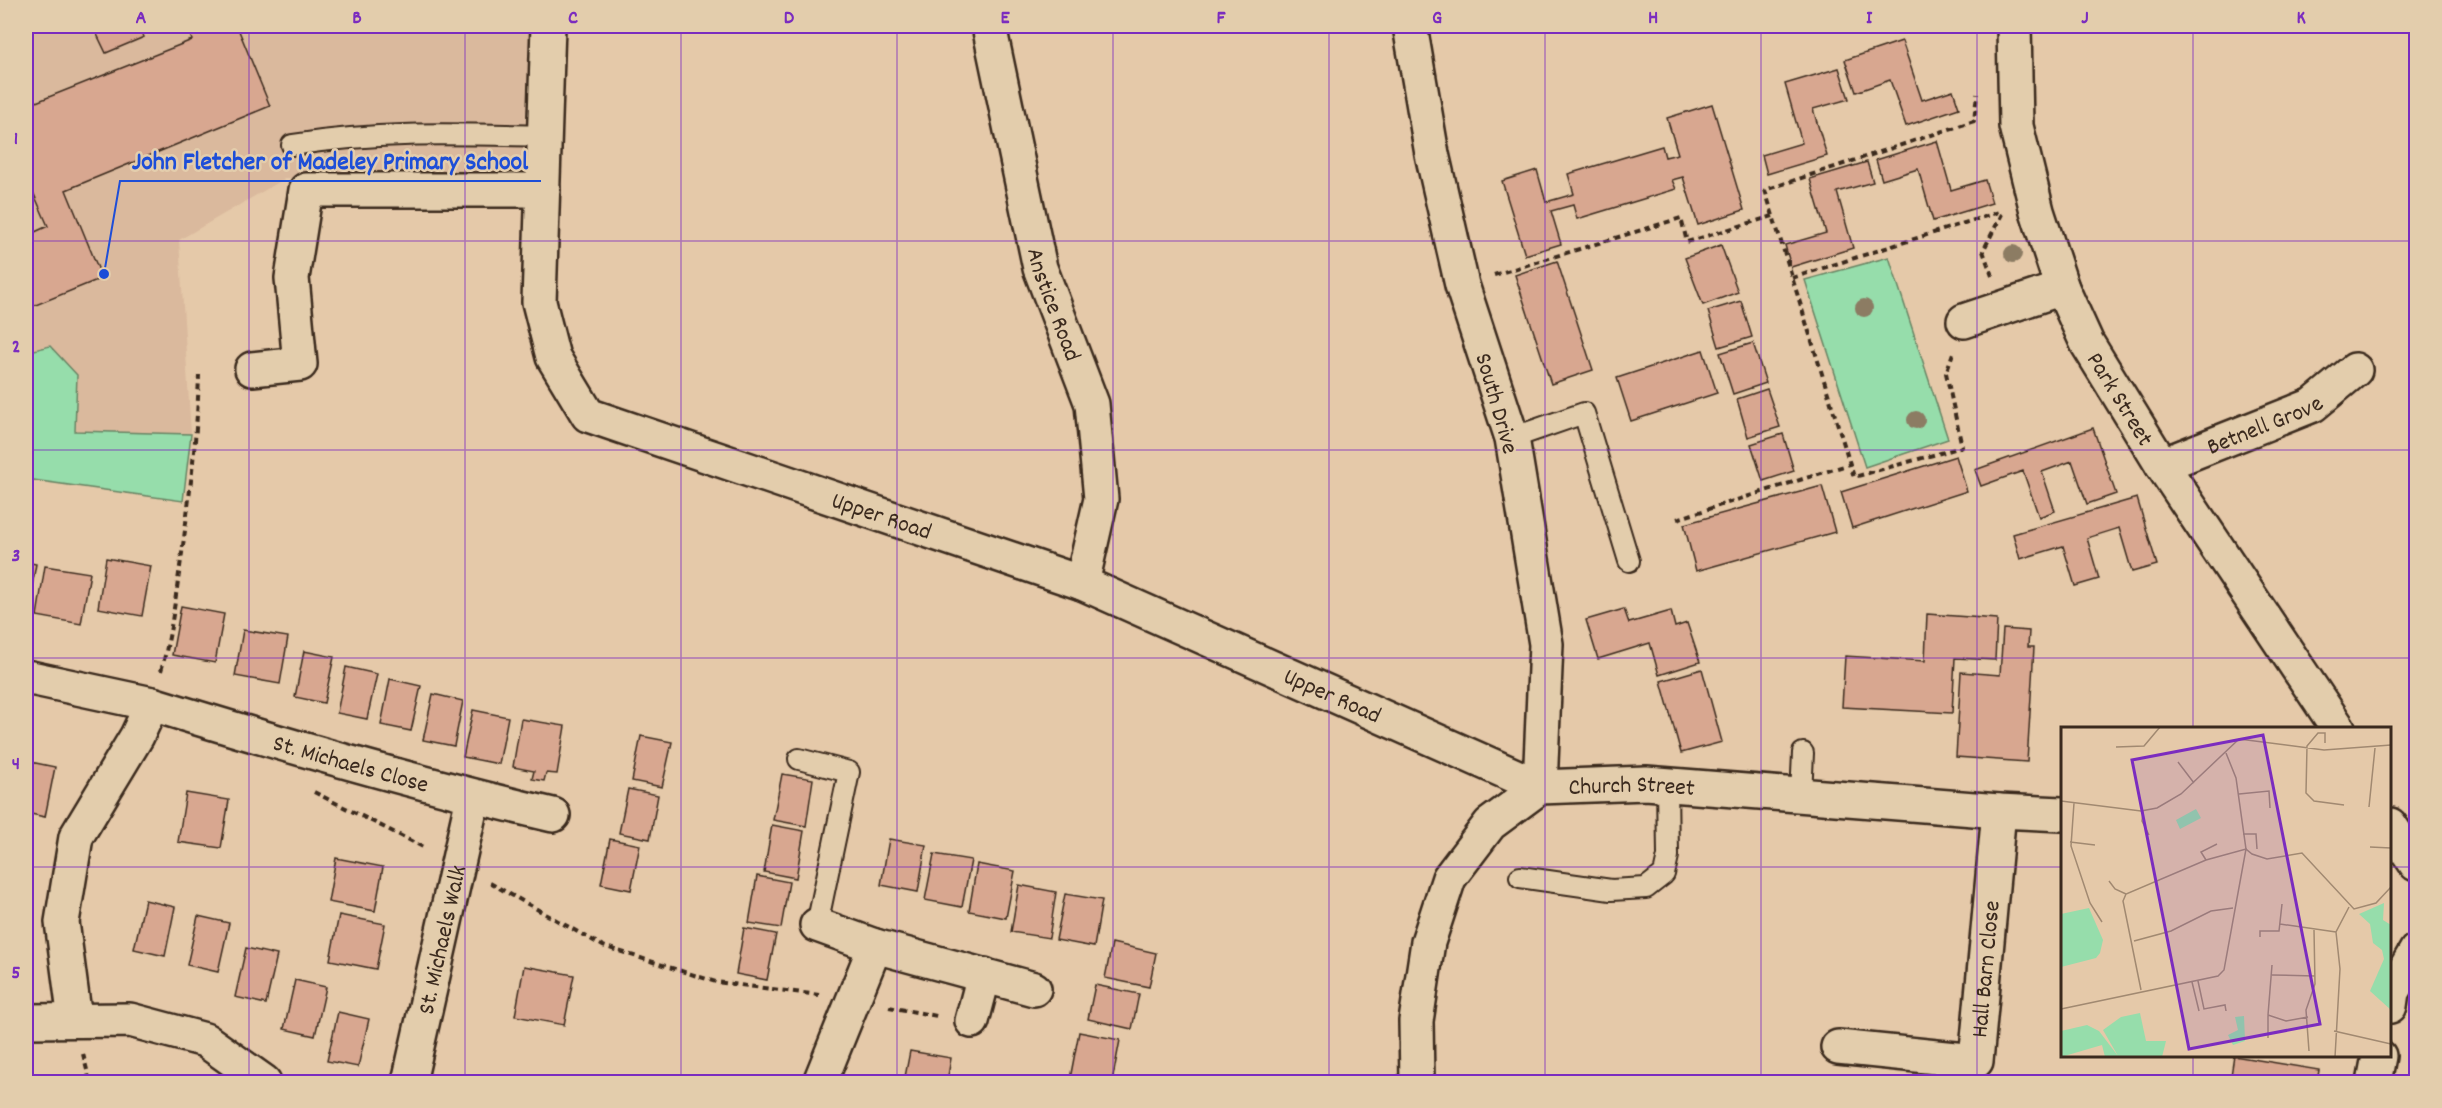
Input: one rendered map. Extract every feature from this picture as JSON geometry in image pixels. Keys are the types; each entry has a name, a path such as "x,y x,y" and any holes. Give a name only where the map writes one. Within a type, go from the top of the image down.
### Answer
{"street":[{"name":"Upper Road","path":"548,26 539,302 553,357 588,416 1082,583 1540,787"},
{"name":"Anstice Road","path":"989,26 1040,268 1092,404 1101,499 1082,583"},
{"name":"South Drive","path":"1410,26 1432,154 1462,285 1512,438 1546,644 1540,787"},
{"name":"Park Street","path":"2014,26 2016,126 2037,211 2062,288 2087,343 2162,465 2337,727"},
{"path":"252,369 300,364 292,278 306,190 543,190"},
{"path":"1964,321 2062,288"},
{"name":"Betnell Grove","path":"2162,465 2313,405 2355,370"},
{"name":"St. Michaels Close","path":"26,677 152,704 473,797 553,815"},
{"path":"75,1020 62,922 76,837 137,736 152,704"},
{"name":"Church Street","path":"1418,1083 1416,1021 1428,942 1449,878 1490,824 1540,787 1667,784 2061,814"},
{"name":"St. Michaels Walk","path":"409,1083 473,797"},
{"name":"Hall Barn Close","path":"1838,1047 1976,1061 2000,811"},
{"path":"2391,826 2416,864"},
{"path":"817,925 875,946 1034,989"},
{"path":"820,1083 875,946"},
{"path":"2391,999 2392,992 2416,951"},
{"path":"972,1021 984,975"},
{"path":"26,1021 130,1020 205,1040 264,1083"},
{"path":"2374,1083 2379,1057"}],"lane":[{"path":"292,145 392,134 544,136"},
{"path":"1512,438 1584,413 1629,561"},
{"path":"1801,795 1803,753"},
{"path":"799,759 849,772 817,925"},
{"path":"1520,877 1611,890 1646,888 1664,874 1668,856 1667,784"}],"path":[{"path":"1964,321 1946,373 1962,447 1854,477 1765,190 1974,121 1978,89"},
{"path":"1792,278 2004,210 1983,251 2002,308"},
{"path":"1462,285 1681,218 1687,242 1773,216"},
{"path":"152,704 170,639 197,434 199,375"},
{"path":"1677,519 1850,464"},
{"path":"304,787 457,865 603,946 716,982 853,999 922,1014 972,1021"}],"shaded area":[{"path":"26,26 530,26 523,171 286,178 179,240 191,434 183,501 26,479"}],"green space":[{"path":"1889,257 1948,439 1865,467 1805,280"},
{"path":"50,346 77,375 75,431 191,434 183,501 26,479 26,352"}],"building":[{"path":"93,26 139,26 144,37 106,53"},
{"path":"186,26 237,26 270,106 66,190 102,278 26,309 26,236 48,226 26,176 26,106 192,40"},
{"path":"1902,41 1922,100 1953,90 1959,108 1906,126 1890,80 1856,92 1845,60"},
{"path":"1839,68 1849,99 1813,109 1827,156 1767,174 1762,155 1802,143 1785,84"},
{"path":"1712,104 1744,210 1698,225 1683,177 1672,180 1676,189 1577,219 1573,205 1551,211 1561,244 1525,255 1502,181 1537,170 1546,202 1574,194 1568,174 1662,146 1665,157 1678,154 1667,118"},
{"path":"1937,141 1951,190 1985,180 1992,203 1933,221 1918,169 1882,180 1876,160"},
{"path":"1867,162 1873,182 1837,192 1853,248 1791,267 1785,245 1826,233 1810,179"},
{"path":"1721,245 1738,292 1703,305 1685,258"},
{"path":"1557,261 1593,370 1551,384 1515,275"},
{"path":"1741,301 1752,337 1719,347 1708,311"},
{"path":"1753,343 1766,383 1733,394 1720,353"},
{"path":"1703,350 1717,393 1631,421 1617,378"},
{"path":"1767,389 1780,427 1748,437 1737,399"},
{"path":"2093,428 2116,494 2087,504 2072,461 2042,472 2055,511 2039,517 2023,471 1981,486 1975,470"},
{"path":"1783,434 1794,471 1763,481 1751,444"},
{"path":"1956,456 1967,491 1852,528 1841,492"},
{"path":"1822,486 1835,532 1696,571 1684,524"},
{"path":"2137,498 2157,565 2132,572 2119,528 2087,538 2099,579 2075,586 2063,546 2020,559 2013,534"},
{"path":"106,558 151,566 142,616 98,608"},
{"path":"26,562 36,564 27,614 26,613"},
{"path":"45,566 90,573 81,624 37,616"},
{"path":"181,606 224,614 215,663 172,655"},
{"path":"1624,609 1629,623 1671,611 1675,627 1687,623 1700,662 1659,675 1650,643 1598,659 1586,620"},
{"path":"1927,614 1997,619 1995,660 1955,658 1952,713 1842,707 1845,656 1925,661"},
{"path":"2003,629 2029,631 2028,647 2034,647 2027,762 1956,757 1961,672 2000,675"},
{"path":"243,630 288,637 280,684 235,676"},
{"path":"304,651 334,657 324,703 295,697"},
{"path":"346,667 377,674 367,719 337,713"},
{"path":"1702,669 1722,742 1681,753 1661,681"},
{"path":"390,679 421,686 411,731 381,725"},
{"path":"433,694 463,701 454,746 423,740"},
{"path":"473,710 508,717 499,764 463,757"},
{"path":"521,719 565,726 557,774 546,773 544,781 532,779 534,771 513,767"},
{"path":"641,736 672,742 662,787 632,781"},
{"path":"26,761 55,767 45,817 26,813"},
{"path":"782,774 813,779 806,826 773,820"},
{"path":"628,789 658,795 650,839 619,833"},
{"path":"186,793 229,800 221,848 178,842"},
{"path":"772,825 804,831 796,878 764,872"},
{"path":"610,839 640,845 631,890 601,884"},
{"path":"889,839 926,845 918,892 881,885"},
{"path":"934,854 971,860 962,907 925,900"},
{"path":"336,858 383,867 375,911 328,902"},
{"path":"977,864 1015,871 1006,918 969,911"},
{"path":"757,876 789,882 781,928 749,923"},
{"path":"1019,885 1056,892 1049,938 1011,932"},
{"path":"1065,894 1102,900 1094,947 1056,940"},
{"path":"145,900 175,907 165,956 134,949"},
{"path":"339,915 385,924 376,969 330,960"},
{"path":"198,916 229,923 218,972 187,965"},
{"path":"744,928 776,934 767,980 736,974"},
{"path":"1112,943 1156,953 1149,987 1105,978"},
{"path":"246,948 277,955 266,1004 235,997"},
{"path":"524,966 574,975 564,1025 515,1016"},
{"path":"295,980 326,987 315,1036 284,1029"},
{"path":"1095,985 1139,994 1132,1029 1088,1019"},
{"path":"338,1012 369,1019 358,1067 327,1061"},
{"path":"1079,1032 1120,1040 1112,1082 1070,1079"},
{"path":"910,1051 951,1058 947,1082 904,1082"},
{"path":"2234,1057 2319,1070 2317,1082 2230,1082"}],"place":[{"name":"John Fletcher of Madeley Primary School","path":"104,274"}]}
